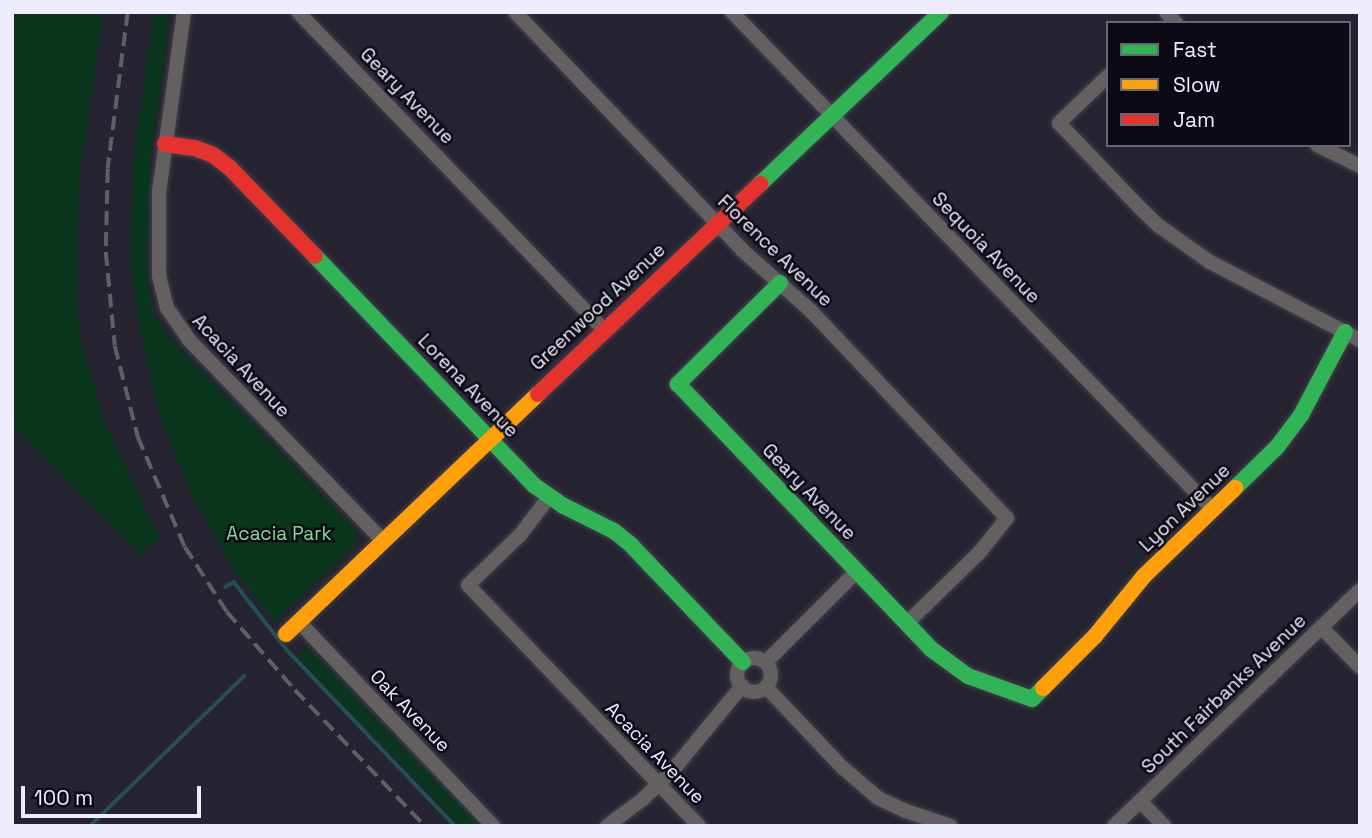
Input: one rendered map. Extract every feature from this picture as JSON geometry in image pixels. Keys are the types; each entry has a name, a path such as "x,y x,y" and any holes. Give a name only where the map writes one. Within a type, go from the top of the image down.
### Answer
{"street":[{"name":"Acacia Avenue","path":"184,12 157,220 161,292 175,324 383,541"},
{"name":"Geary Avenue","path":"298,12 604,330"},
{"name":"Florence Avenue","path":"515,12 717,223 780,283 1007,518 980,552 906,624"},
{"name":"Sequoia Avenue","path":"732,12 1213,510"},
{"name":"Greenwood Avenue","path":"286,634 489,438 941,12"},
{"path":"1106,78 1059,123 1139,207 1184,245 1210,262 1360,340"},
{"name":"Lorena Avenue","path":"165,144 194,148 213,155 230,168 549,497 596,520 622,538 743,662"},
{"path":"1321,147 1360,166"},
{"name":"Geary Avenue","path":"780,283 678,384 906,624 951,666 987,685 1032,699"},
{"name":"Lyon Avenue","path":"1032,699 1095,636 1144,576 1261,464 1291,429 1345,332"},
{"name":"Acacia Avenue","path":"549,497 520,535 468,585 699,826"},
{"path":"766,662 856,572"},
{"name":"South Fairbanks Avenue","path":"1114,826 1360,590"},
{"name":"Oak Avenue","path":"299,622 493,826"},
{"path":"1321,627 1360,667"},
{"path":"751,657 766,662 771,672 766,687 752,692 742,687 737,672 743,662 751,657"},
{"path":"607,826 659,784 688,754 719,711 742,687"},
{"path":"766,687 843,768 878,798 906,811 951,826"},
{"path":"1140,801 1164,826"}],"green space":[{"path":"12,12 103,12 79,179 76,299 80,338 104,420 159,538 141,556 12,424"},
{"name":"Acacia Park","path":"154,12 170,12 151,158 147,253 148,283 154,314 170,338 356,530 355,545 274,622 238,576 191,495 158,411 138,319 130,251 134,152"},
{"path":"307,647 479,825 460,826 297,657"}],"waterway":[{"path":"225,587 234,582 288,651 455,826"},
{"path":"90,826 244,676"}],"railway":[{"path":"128,12 108,169 106,252 115,346 138,437 185,547 227,612 295,690 425,826"}],"traffic: fast":[{"path":"760,184 941,12"},
{"path":"315,256 535,486 564,506 614,531 631,545 743,662"},
{"path":"780,283 678,384 931,649 968,676 1032,699 1043,688"},
{"path":"1235,488 1277,447 1301,415 1345,332"}],"traffic: slow":[{"path":"286,634 538,394"},
{"path":"1043,688 1095,636 1144,576 1235,488"}],"traffic: jam":[{"path":"165,144 195,148 213,155 230,168 315,256"},
{"path":"538,394 760,184"}]}
